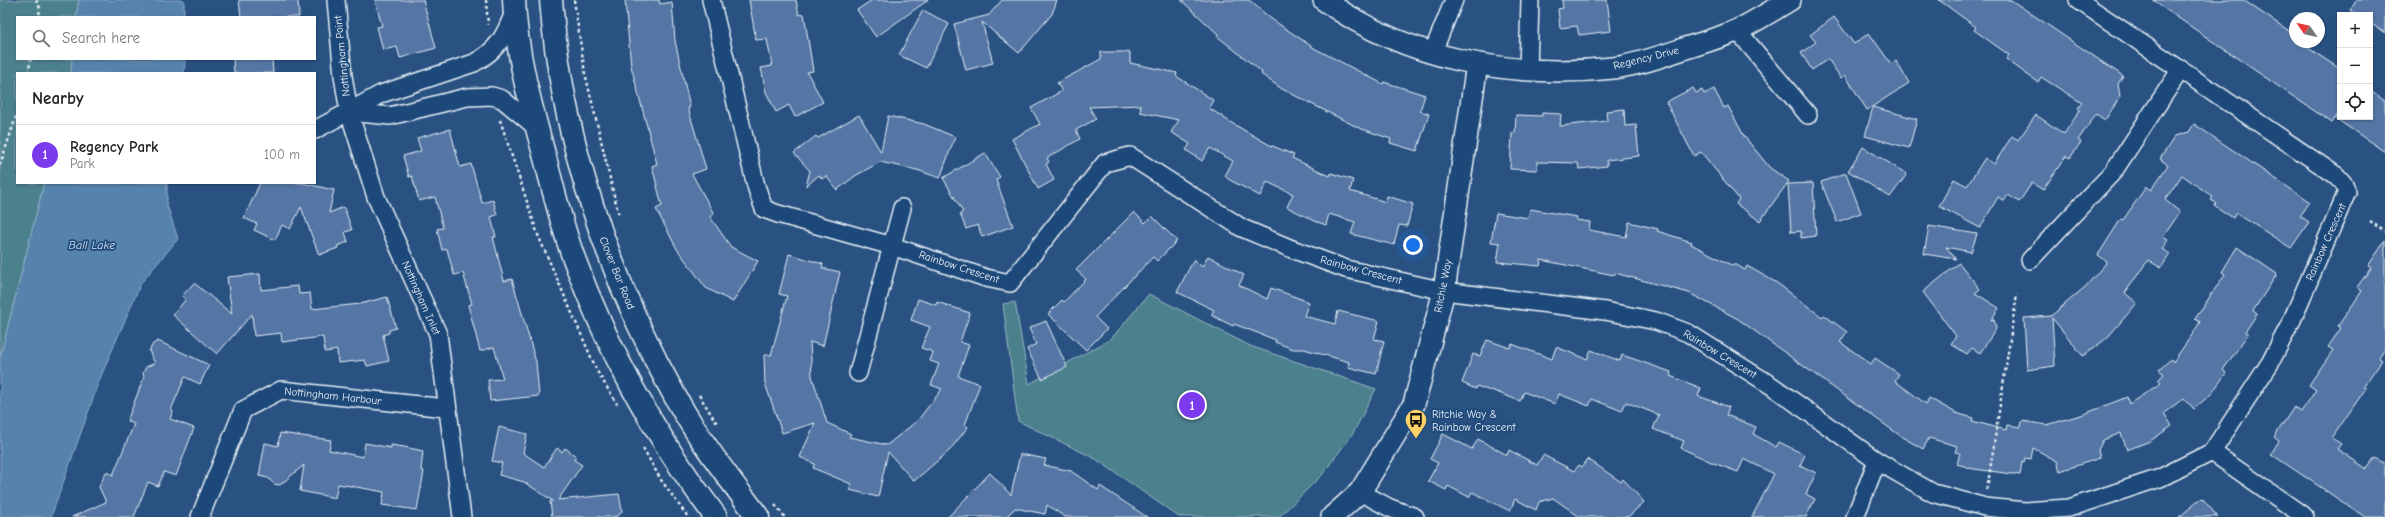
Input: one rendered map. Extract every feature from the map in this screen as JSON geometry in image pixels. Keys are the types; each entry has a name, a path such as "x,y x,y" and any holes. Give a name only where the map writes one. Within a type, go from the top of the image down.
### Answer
{"main road":[{"name":"Clover Bar Road","path":"551,0 553,27 583,177 617,276 641,330 676,398 709,450 758,517"},
{"path":"514,6 523,79 572,255 598,317 634,391 692,485 716,517"}],"street":[{"name":"Nottingham Point","path":"336,0 343,76 349,112"},
{"name":"Rainbow Crescent","path":"711,0 756,186 764,209 892,246 986,278 1010,283 1106,163 1130,156 1242,228 1346,269 1444,291 1605,311 1656,321 1688,333 1772,386 1877,461 1933,493 1985,507 2025,511 2068,508 2160,478 2212,452 2270,363 2292,320 2348,192 2344,184 2337,176 2078,0"},
{"name":"Regency Drive","path":"1324,0 1335,8 1396,40 1432,54 1477,64 1528,71 1614,68 1674,52 1738,30 1790,0"},
{"path":"1432,54 1454,0"},
{"path":"1528,71 1530,0"},
{"path":"316,129 381,94 474,63 483,58 504,38 514,6"},
{"path":"1738,30 1808,115"},
{"name":"Ritchie Way","path":"1332,517 1360,492 1414,404 1444,291 1477,64"},
{"path":"2030,260 2113,172 2181,70"},
{"path":"349,112 390,116 467,97 492,96 502,99 537,128"},
{"name":"Nottingham Inlet","path":"349,112 376,198 438,334 446,408 462,517"},
{"path":"858,373 902,208"},
{"name":"Nottingham Harbour","path":"200,517 243,410 281,390 446,408"},
{"path":"2212,452 2305,517"},
{"path":"1855,517 1877,461"},
{"path":"1360,492 1390,508 1415,517"}],"path":[{"path":"36,0 40,8 39,16"},
{"path":"486,0 488,31"},
{"path":"574,0 587,81 620,221"},
{"path":"28,72 31,60"},
{"path":"0,165 16,117"},
{"path":"2370,221 2385,232"},
{"path":"1987,490 2017,294"},
{"path":"699,394 719,428"},
{"path":"773,502 785,517"}],"green space":[{"path":"0,0 79,0 76,16 16,16 16,60 72,60 71,72 16,72 16,184 44,184 0,358"},
{"path":"1149,294 1250,346 1376,389 1353,433 1322,475 1279,517 1179,517 1096,459 1018,421 1003,304 1015,302 1029,384 1111,339"}],"water":[{"path":"79,0 184,0 184,16 76,16"},
{"path":"72,60 185,60 184,72 71,72"},
{"name":"Ball Lake","path":"44,184 167,184 167,205 178,239 141,283 101,376 51,517 0,517 0,358"}],"building":[{"path":"239,0 298,0 299,16 241,16"},
{"path":"375,0 423,0 436,48 400,58 397,47 383,50 377,27 382,26"},
{"path":"625,0 659,0 660,4 672,2 675,41 690,107 688,108 706,169 692,174 714,214 710,217 731,247 758,261 733,302 706,288 677,249 656,209 662,206 652,166 657,164 631,66"},
{"path":"749,0 796,0 799,15 804,14 813,71 807,72 823,102 795,117 789,105 776,112 766,92 761,68 772,66 767,39 756,40"},
{"path":"872,0 928,0 876,37 857,10"},
{"path":"1002,0 1057,0 1052,14 1019,53 982,22 993,63 966,70 954,24 989,15"},
{"path":"1181,0 1249,0 1270,18 1314,48 1383,84 1384,82 1425,95 1420,111 1429,114 1417,151 1390,143 1391,139 1359,128 1282,89 1261,74 1262,72 1217,36 1218,34"},
{"path":"1562,0 1607,0 1611,31 1579,35 1577,26 1560,28 1558,9 1563,8"},
{"path":"1939,0 2011,0 2123,76 2118,84 2120,97 2105,120 2096,114 2078,140 2081,142 2070,158 2066,156 2043,190 2032,183 2019,202 2008,195 2004,201 1998,197 1980,228 1939,206 1954,179 1967,186 1985,158 1994,164 2012,136 2018,140 2036,115 2064,134 2080,110 2078,108 2082,103 2041,77 2038,82 2025,73 2006,59 2009,55 1974,30 1976,27"},
{"path":"2152,0 2243,0 2289,31 2289,48 2308,48 2337,67 2337,119 2335,118 2332,123"},
{"path":"2356,0 2385,0 2385,33 2373,25 2373,12 2353,12 2350,10"},
{"path":"923,10 949,24 926,68 899,55"},
{"path":"1834,17 1854,44 1869,33 1891,64 1896,61 1909,83 1867,110 1845,75 1841,78 1828,59 1812,70 1801,53 1816,42 1810,35"},
{"path":"1101,52 1130,52 1130,63 1177,73 1176,76 1213,100 1209,108 1268,144 1294,155 1292,158 1330,176 1331,173 1353,180 1350,191 1386,202 1387,196 1413,204 1407,226 1399,225 1394,245 1351,234 1355,222 1329,214 1326,225 1315,221 1287,207 1293,194 1267,182 1260,196 1225,176 1233,161 1210,148 1202,161 1186,150 1190,144 1171,132 1179,120 1140,112 1141,105 1089,107 1096,119 1076,130 1080,139 1047,158 1049,162 1046,164 1054,180 1038,189 1012,139 1040,124 1031,108 1062,91 1057,83 1101,59"},
{"path":"233,60 272,60 273,72 234,72"},
{"path":"1693,88 1696,93 1702,90 1704,94 1714,89 1724,108 1728,106 1744,136 1770,168 1789,181 1760,221 1736,204 1739,199 1701,152 1694,156 1666,102"},
{"path":"2373,93 2385,101 2385,152 2338,120 2373,120"},
{"path":"1873,107 1917,119 1909,148 1865,136"},
{"path":"1624,109 1625,126 1636,125 1639,156 1607,160 1607,166 1579,169 1578,163 1537,162 1537,170 1510,169 1512,133 1515,133 1516,115 1542,116 1542,113 1561,114 1560,126 1607,121 1606,111"},
{"path":"859,115 881,152 888,116 924,124 955,137 940,178 917,170 880,162 855,176 837,190 826,176 822,179 819,175 806,186 810,171 794,153 816,136 818,138"},
{"path":"2194,124 2310,202 2300,216 2309,222 2291,248 2236,213 2233,218 2214,205 2216,203 2211,200 2213,197 2182,175 2165,200 2180,212 2163,237 2168,240 2162,249 2170,254 2161,268 2148,260 2125,293 2137,303 2107,338 2083,356 2052,318 2055,366 2027,370 2024,318 2051,316 2085,287 2107,262 2098,255 2121,219 2123,220 2146,187 2151,190 2168,165 2160,159 2175,136 2189,132"},
{"path":"450,129 460,167 471,164 482,203 493,200 497,215 491,217 496,237 493,237 504,281 512,279 536,362 539,396 490,401 488,380 503,379 494,347 480,351 468,305 472,304 463,273 454,275 447,249 442,250 437,229 443,228 435,197 419,201 412,176 409,177 403,156 421,151 417,138"},
{"path":"1863,147 1907,174 1890,197 1848,171"},
{"path":"985,153 1000,177 996,180 1013,226 982,237 978,225 966,229 960,214 963,212 943,178"},
{"path":"1846,173 1861,213 1837,222 1821,182"},
{"path":"1813,183 1816,236 1801,238 1801,231 1791,232 1788,184"},
{"path":"260,184 307,184 334,190 329,213 344,207 352,230 345,232 348,242 337,246 338,248 319,255 301,207 290,229 282,225 275,240 254,230 257,224 244,218"},
{"path":"1530,209 1577,217 1576,220 1590,222 1589,230 1626,237 1629,222 1658,229 1657,231 1692,242 1691,244 1733,266 1735,264 1745,270 1747,266 1777,283 1822,317 1824,315 1847,332 1840,342 1871,364 1875,358 1899,374 1895,381 1926,404 1929,398 1956,413 1973,418 1972,421 2006,430 2007,425 2021,427 2022,421 2047,425 2084,414 2127,397 2129,404 2161,383 2158,380 2164,374 2159,370 2171,359 2173,362 2194,332 2200,322 2195,319 2225,274 2222,272 2237,247 2277,274 2253,311 2257,314 2245,332 2248,334 2223,370 2226,373 2212,393 2194,409 2184,398 2164,413 2172,426 2150,441 2127,450 2121,433 2103,440 2098,450 2100,458 2060,471 2057,461 2033,448 2031,459 2025,458 2024,462 2022,461 2020,475 1974,469 1957,464 1960,453 1955,452 1957,446 1929,438 1923,449 1902,437 1738,319 1689,293 1615,273 1614,275 1541,260 1540,266 1497,262 1500,243 1491,242 1496,213 1528,218"},
{"path":"1134,212 1145,223 1152,216 1177,241 1157,261 1153,257 1095,317 1107,329 1086,350 1048,314 1062,300 1064,302 1086,279 1076,270"},
{"path":"1929,226 1977,234 1971,252 1946,247 1956,259 1924,254"},
{"path":"2385,241 2385,349 2379,358 2382,360 2363,387 2366,388 2332,438 2341,444 2337,449 2367,469 2375,458 2385,464 2385,517 2365,517 2271,454 2279,441 2274,437 2294,407 2301,412 2316,390 2309,385 2333,350 2328,347 2341,328 2338,326 2362,291 2357,287 2371,268 2368,266"},
{"path":"789,254 823,264 822,268 840,272 823,346 810,342 812,376 827,423 851,434 849,437 887,445 918,420 942,389 931,385 939,364 930,361 933,352 921,348 930,327 911,320 918,299 936,305 937,302 970,313 960,342 969,345 958,376 980,384 965,425 968,427 949,451 914,481 888,452 878,497 850,490 851,484 813,468 815,464 800,457 815,423 782,433 765,383 764,355 771,355 787,296 779,294"},
{"path":"1208,256 1244,275 1239,285 1267,299 1271,288 1309,302 1304,316 1335,324 1338,311 1379,321 1374,339 1384,341 1376,374 1348,367 1349,362 1304,349 1293,349 1275,342 1276,340 1234,324 1233,326 1211,315 1214,310 1177,292 1194,259 1202,267"},
{"path":"1959,263 1980,289 1975,293 1999,308 1991,320 1994,319 1996,329 1980,353 1972,348 1967,354 1951,344 1956,336 1923,292"},
{"path":"260,274 261,290 298,286 299,294 310,293 312,309 360,304 387,297 396,328 389,330 389,333 383,335 389,361 367,366 365,360 338,363 337,350 325,352 323,337 282,342 281,333 254,336 252,314 217,354 173,315 186,299 182,296 194,283 232,314 227,277"},
{"path":"1046,321 1067,367 1042,379 1027,349 1036,344 1029,328"},
{"path":"1487,340 1510,348 1512,344 1552,359 1556,347 1587,359 1591,350 1620,361 1622,355 1671,372 1670,376 1701,388 1698,396 1729,407 1726,415 1756,427 1753,434 1776,447 1779,442 1805,455 1800,465 1816,473 1806,494 1815,499 1806,517 1752,517 1774,474 1744,459 1738,472 1711,462 1681,448 1684,441 1653,429 1659,415 1626,402 1622,411 1592,399 1589,406 1559,394 1555,404 1524,392 1520,401 1491,390 1490,391 1477,386 1476,389 1462,383 1473,354 1480,356"},
{"path":"158,341 209,365 200,384 185,377 171,410 173,411 170,419 194,428 176,476 164,472 158,486 148,482 134,517 72,517 106,502 99,487 106,472 113,475 134,424 127,421 144,377 143,373 146,367 155,363 149,351 153,344"},
{"path":"499,427 527,434 523,453 544,467 557,448 562,452 565,448 576,456 574,460 582,465 558,500 619,494 622,511 618,516 611,517 552,517 550,501 553,501 524,482 499,475 502,463 492,461"},
{"path":"280,433 331,440 329,450 363,457 365,443 391,448 391,445 423,451 421,470 424,471 417,510 382,505 384,492 338,484 335,498 300,491 304,465 280,485 274,484 268,478 259,476 265,443 278,446"},
{"path":"1443,434 1472,449 1478,439 1507,455 1509,450 1537,465 1543,455 1574,471 1579,465 1582,467 1588,459 1621,482 1623,479 1644,502 1628,517 1580,517 1553,498 1539,502 1536,510 1515,499 1510,511 1472,492 1469,497 1448,486 1446,490 1428,481 1438,463 1430,459"},
{"path":"1020,454 1046,459 1044,465 1071,471 1098,490 1100,486 1147,517 1065,517 1047,505 1045,514 1015,508 1006,517 948,517 990,473 1011,495"},
{"path":"2202,498 2218,517 2179,517"}],"place":[{"name":"Regency Park","path":"1192,405"},
{"name":"Ritchie Way & Rainbow Crescent","path":"1416,440"}]}
